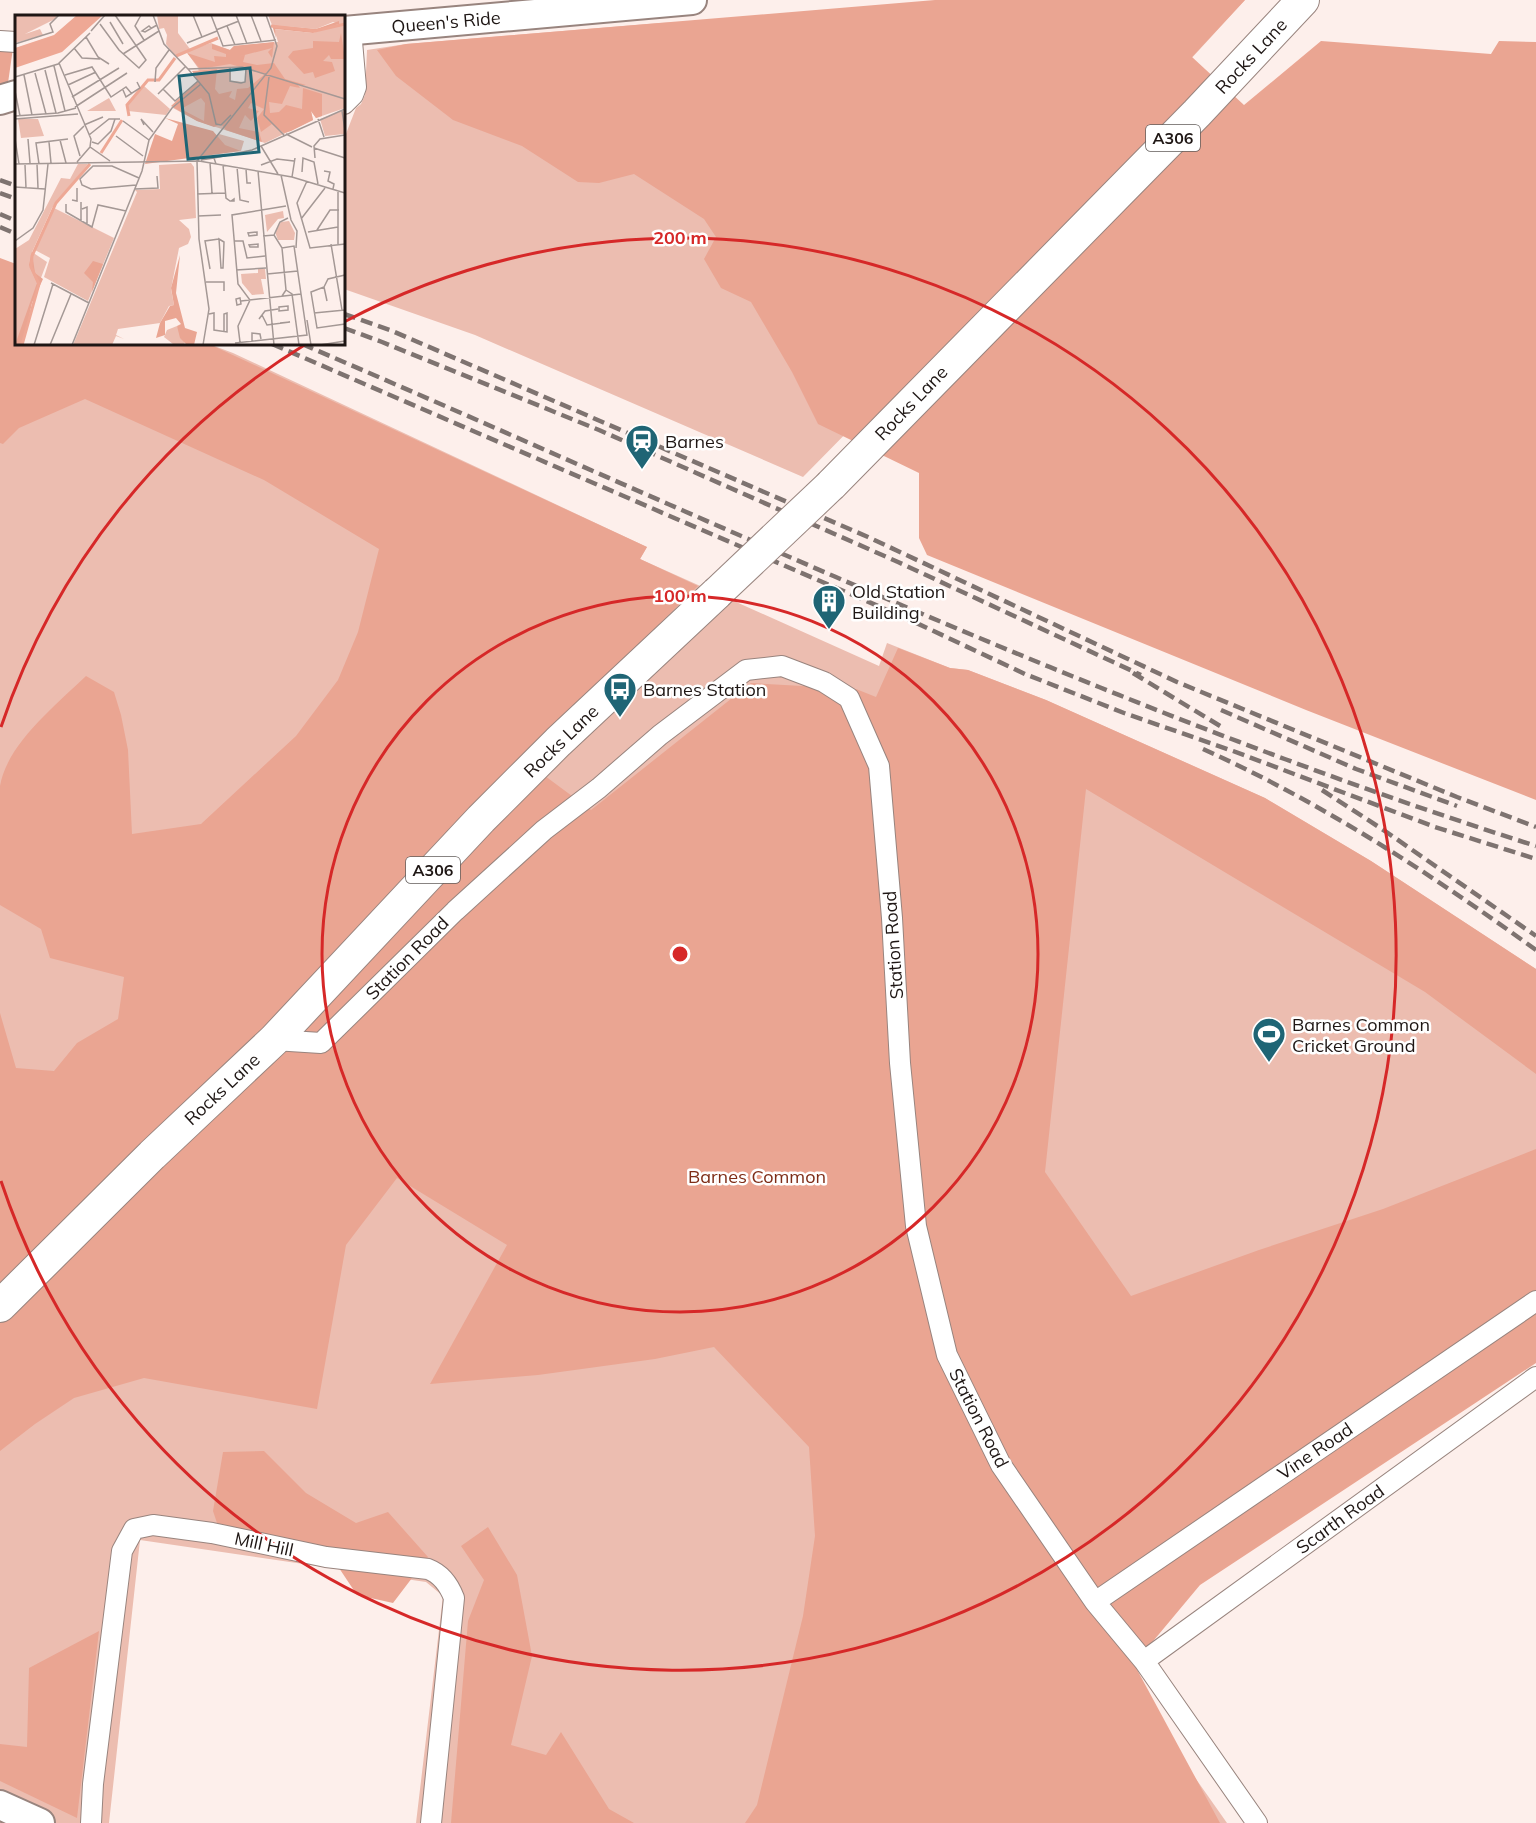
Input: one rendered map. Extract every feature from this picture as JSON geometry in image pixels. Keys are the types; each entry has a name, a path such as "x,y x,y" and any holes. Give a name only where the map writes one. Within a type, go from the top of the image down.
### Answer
{"main road":[{"name":"Queen's Ride","path":"347,31 693,0"},
{"name":"Rocks Lane","path":"0,1306 152,1155 274,1040 481,819 558,742 855,461 1197,113 1303,0"},
{"path":"0,100 15,94"},
{"path":"0,1805 40,1823"}],"street":[{"path":"345,103 353,95 356,87 347,31"},
{"path":"0,41 15,42"},
{"name":"Station Road","path":"274,1040 321,1043 455,911 544,830 599,788 660,735 746,670 782,666 824,682 849,698 879,766 892,918 900,1063 916,1226 947,1355 1001,1465 1095,1602 1144,1661 1257,1823"},
{"name":"Vine Road","path":"1095,1602 1536,1301"},
{"name":"Scarth Road","path":"1144,1661 1536,1377"},
{"name":"Mill Hill","path":"91,1823 93,1784 122,1551 134,1529 153,1525 212,1533 326,1557 428,1569 442,1578 450,1587 454,1598 432,1823"}],"green space":[{"path":"935,0 1245,0 1192,57 1244,105 1321,41 1491,54 1499,41 1536,42 1536,800 1306,710 927,555 919,538 919,473 818,424 792,372 751,302 721,288 704,259 716,237 704,219 634,174 599,183 578,182 522,146 453,120 396,76 377,50 406,44"},
{"path":"1245,0 864,415 803,477 475,335 345,289 345,136 356,108 361,104 365,95 367,50 406,44 660,23"},
{"path":"0,48 13,48 7,90 0,93"},
{"name":"Barnes Common","path":"0,258 15,345 212,345 233,353 647,547 640,559 879,666 887,643 950,668 968,670 1046,700 1265,798 1371,861 1536,969 1536,1282 1069,1599 1227,1823 416,1823 443,1596 426,1582 140,1540 109,1823 0,1823"},
{"name":"Barnes Common","path":"0,258 15,264 15,345 211,345 647,547 640,559 698,586 522,759 591,810 751,683 856,689 876,697 898,648 950,668 968,670 1046,700 1265,798 1371,861 1536,969 1536,1074 1425,992 1086,789 1045,1172 1131,1296 1383,1209 1536,1149 1536,1363 1200,1585 1134,1664 1220,1823 745,1823 757,1805 803,1616 815,1536 809,1447 714,1347 655,1359 538,1375 430,1384 507,1245 397,1178 346,1245 317,1409 144,1378 74,1398 0,1451 0,1013 16,1068 54,1071 77,1043 118,1019 124,977 50,958 41,929 0,905 0,786 4,770 22,740 34,726 86,676 114,692 121,715 128,750 132,834 201,824 296,736 338,680 358,632 379,549 264,480 85,399 19,428 3,444 0,443"},
{"path":"264,1451 306,1493 356,1523 388,1512 428,1557 393,1603 357,1595 325,1547 223,1541 213,1511 223,1452"},
{"path":"488,1527 517,1575 532,1656 511,1745 546,1755 561,1732 609,1809 634,1823 451,1823 468,1621 484,1580 461,1546"},
{"path":"99,1631 77,1818 0,1781 0,1744 27,1747 29,1668"}],"railway":[{"path":"0,180 15,186"},
{"path":"0,193 15,199"},
{"path":"0,214 15,221"},
{"path":"0,227 15,234"},
{"path":"345,314 390,330 868,537 1177,682 1536,827"},
{"path":"345,328 599,430 898,562 1141,675"},
{"path":"274,345 908,619 1025,674 1124,713 1233,751 1435,827 1536,859"},
{"path":"304,345 760,544 1067,674 1378,793 1536,846"},
{"path":"1133,673 1225,729"},
{"path":"1221,710 1356,769 1457,806"},
{"path":"1203,749 1333,816 1416,867 1536,950"},
{"path":"1322,790 1536,936"}],"place":[{"name":"Barnes","path":"642,470"},
{"name":"Old Station Building","path":"829,630"},
{"name":"Barnes Station","path":"620,718"},
{"name":"Barnes Common Cricket Ground","path":"1269,1063"}]}
